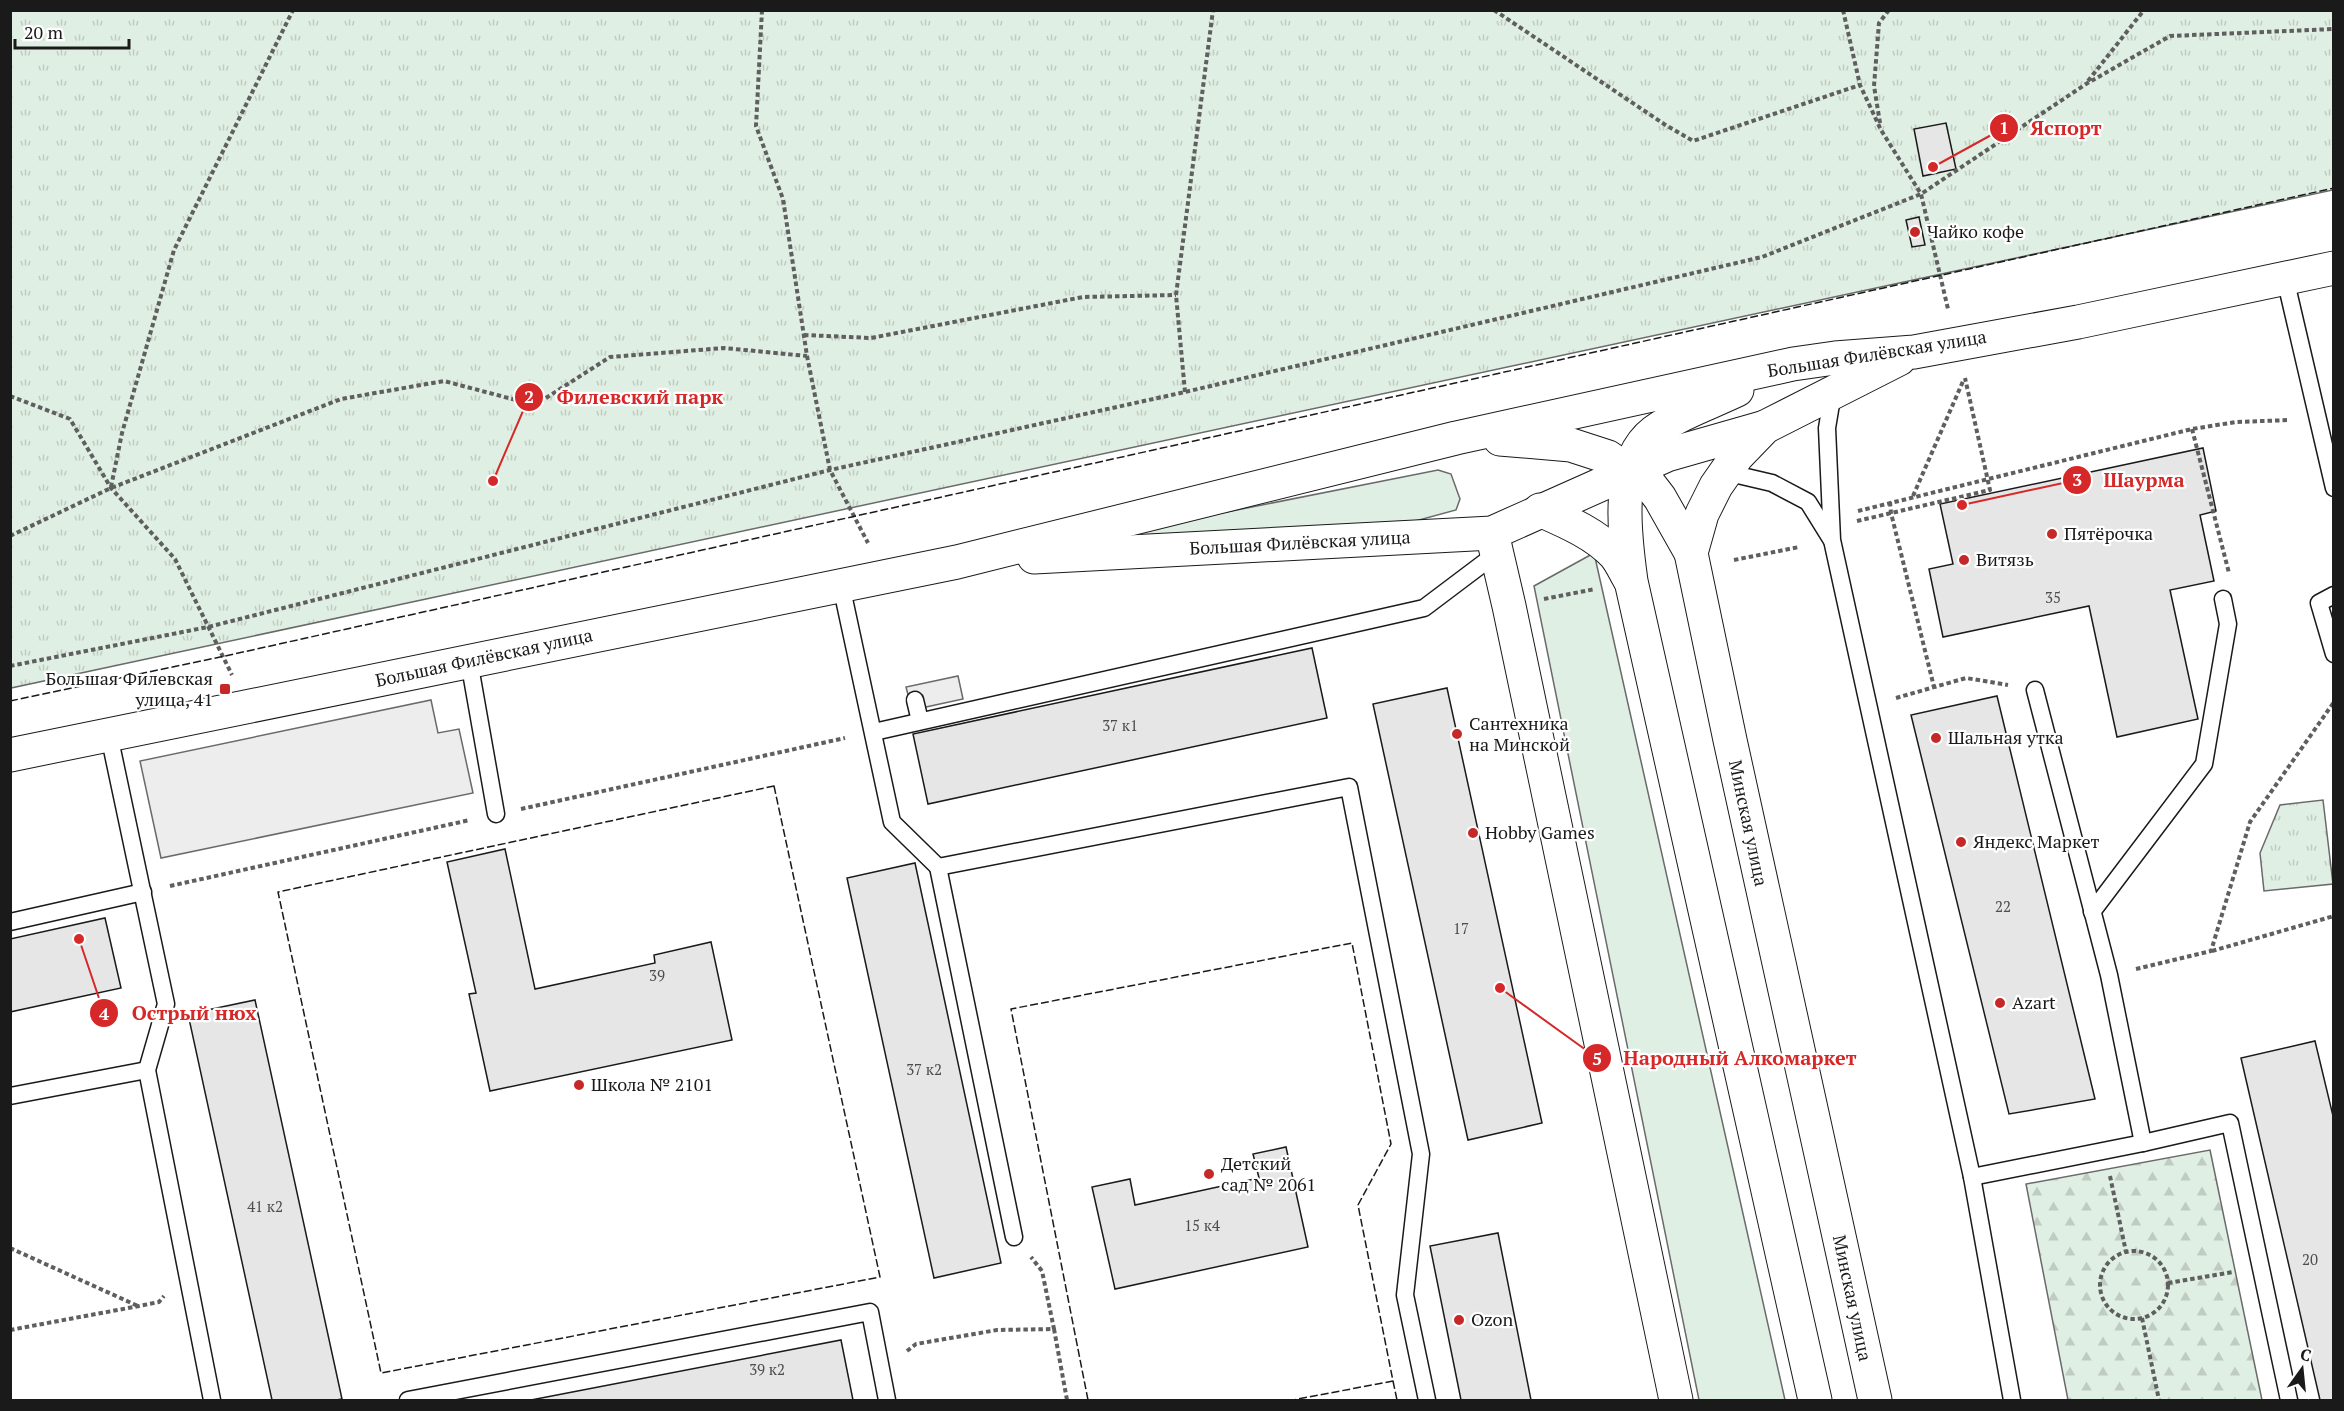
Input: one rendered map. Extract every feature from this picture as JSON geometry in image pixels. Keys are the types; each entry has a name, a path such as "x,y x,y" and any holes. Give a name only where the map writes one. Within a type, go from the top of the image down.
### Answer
{"street":[{"name":"Большая Филёвская улица","path":"10,755 957,562 1456,438 1793,364 1834,358 1914,352 2078,322 2334,268"},
{"name":"Минская улица","path":"1875,1401 1691,553 1702,514 1725,472 1737,456 1766,427 1833,391 1914,352"},
{"path":"1616,584 1630,471 1642,444 1653,433 1685,414 1793,364"},
{"name":"Большая Филёвская улица","path":"957,562 1494,543 1540,510 1667,455 1766,427"},
{"name":"Большая Филёвская улица","path":"1456,438 1571,445 1608,457 1650,485 1660,498 1691,553"},
{"path":"1540,510 1564,521 1615,555 1616,584 1815,1401"},
{"path":"1494,543 1676,1401"}],"lane":[{"path":"2286,278 2334,488"},
{"path":"1833,391 1827,428 1832,540 1972,1177 2012,1401"},
{"path":"1725,472 1772,483 1808,502 1832,540"},
{"path":"874,732 1424,608 1494,543"},
{"path":"841,585 892,822 938,867 1014,1237"},
{"path":"2334,595 2319,603 2334,654"},
{"path":"2092,912 2204,764 2228,624 2223,599"},
{"path":"469,661 496,814"},
{"path":"2035,690 2109,975 2144,1143"},
{"path":"915,699 920,721"},
{"path":"109,735 166,1004 147,1070 188,1268 212,1401"},
{"path":"938,867 1349,787 1421,1155 1404,1294 1427,1401"},
{"path":"10,922 143,892"},
{"path":"10,1096 147,1070"},
{"path":"1972,1177 2144,1143 2230,1123 2289,1401"},
{"path":"408,1401 870,1312 887,1401"}],"path":[{"path":"111,488 122,433 174,250 293,10"},
{"path":"762,10 756,126 783,199 807,356 830,470 863,536 890,575"},
{"path":"1185,392 1176,295 1213,10"},
{"path":"1494,10 1693,141 1860,85"},
{"path":"1843,10 1860,85 1881,130 1921,194 1956,344"},
{"path":"1881,130 1874,86 1879,23 1889,10"},
{"path":"2086,84 2144,10"},
{"path":"10,666 208,627 830,470 1185,392 1762,257 1921,194 2086,84 2170,36 2334,29"},
{"path":"804,335 871,338 1083,297 1176,295"},
{"path":"10,536 111,488 341,399 444,381 536,405 610,357 724,348 807,356"},
{"path":"1832,540 1858,521 1990,490 1964,377 1913,496"},
{"path":"10,396 70,419 111,488 175,559 233,678"},
{"path":"1858,521 1856,511 2192,429 2236,422 2319,419"},
{"path":"2192,429 2232,584 2223,599"},
{"path":"1890,502 1934,687"},
{"path":"1734,560 1799,547"},
{"path":"1537,600 1616,584"},
{"path":"1869,706 1966,678 2035,690"},
{"path":"1895,695 1897,707"},
{"path":"2211,951 2250,822 2334,702"},
{"path":"2109,975 2211,951 2334,916"},
{"path":"2104,1150 2126,1252"},
{"path":"1014,1237 1042,1271 1067,1401"},
{"path":"10,1248 139,1306"},
{"path":"2126,1252 2146,1252 2162,1264 2168,1283 2165,1299 2156,1311 2142,1318 2124,1318 2109,1309 2100,1293 2101,1275 2110,1260 2126,1252"},
{"path":"10,1330 159,1302 188,1268"},
{"path":"2168,1283 2261,1268"},
{"path":"2142,1318 2159,1401"},
{"path":"881,1368 916,1344 997,1330 1054,1329"}],"green space":[{"path":"10,11 2333,11 2333,190 11,688"},
{"path":"1438,470 1451,474 1460,499 1456,510 1408,523 1135,543 1131,531"},
{"path":"1594,553 1785,1400 1699,1400 1534,586"},
{"path":"2323,800 2333,884 2264,891 2260,853 2280,805"},
{"path":"2210,1150 2262,1400 2068,1400 2026,1184"}],"shaded area":[{"path":"958,676 963,699 912,710 906,687"},
{"path":"431,700 438,733 459,729 473,793 161,858 140,761"}],"building":[{"path":"1946,123 1956,169 1923,176 1914,129"},
{"name":"Чайко кофе","path":"1919,217 1925,245 1912,247 1906,220"},
{"path":"2203,448 2216,511 2200,515 2214,581 2170,590 2198,719 2117,737 2089,606 1943,637 1929,569 1953,564 1940,504"},
{"path":"1312,648 1327,718 928,804 913,734"},
{"path":"1447,688 1542,1123 1468,1140 1373,704"},
{"path":"1997,696 2095,1099 2009,1114 1911,715"},
{"path":"505,849 535,989 655,963 654,955 711,942 732,1040 490,1091 469,994 476,993 447,862"},
{"path":"915,863 1001,1263 934,1278 847,878"},
{"path":"105,918 121,988 10,1012 10,939"},
{"path":"255,1000 342,1399 272,1400 188,1014"},
{"path":"2315,1041 2334,1120 2334,1400 2320,1400 2241,1058"},
{"path":"1286,1147 1308,1247 1115,1289 1092,1187 1130,1179 1135,1205 1259,1178 1253,1154"},
{"path":"1498,1233 1531,1400 1461,1400 1430,1246"},
{"path":"841,1340 853,1400 531,1400"}],"fence":[{"path":"10,701 225,656 2334,188"},
{"path":"774,786 880,1277 381,1373 278,892 774,786"},
{"path":"1088,1400 1011,1009 1352,943 1391,1144 1358,1205 1393,1381 1293,1400"},
{"path":"1393,1381 1397,1400"}],"place":[{"name":"Яспорт","path":"1933,167"},
{"name":"Чайко кофе","path":"1915,232"},
{"name":"Филевский парк","path":"493,481"},
{"name":"Шаурма","path":"1962,505"},
{"name":"Пятёрочка","path":"2052,534"},
{"name":"Витязь","path":"1964,560"},
{"name":"Большая Филевская улица, 41","path":"225,689"},
{"name":"Сантехника на Минской","path":"1457,734"},
{"name":"Шальная утка","path":"1936,738"},
{"name":"Hobby Games","path":"1473,833"},
{"name":"Яндекс Маркет","path":"1961,842"},
{"name":"Острый нюх","path":"79,939"},
{"name":"Народный Алкомаркет","path":"1500,988"},
{"name":"Azart","path":"2000,1003"},
{"name":"Школа № 2101","path":"579,1085"},
{"name":"Детский сад № 2061","path":"1209,1174"},
{"name":"Ozon","path":"1459,1320"}]}
